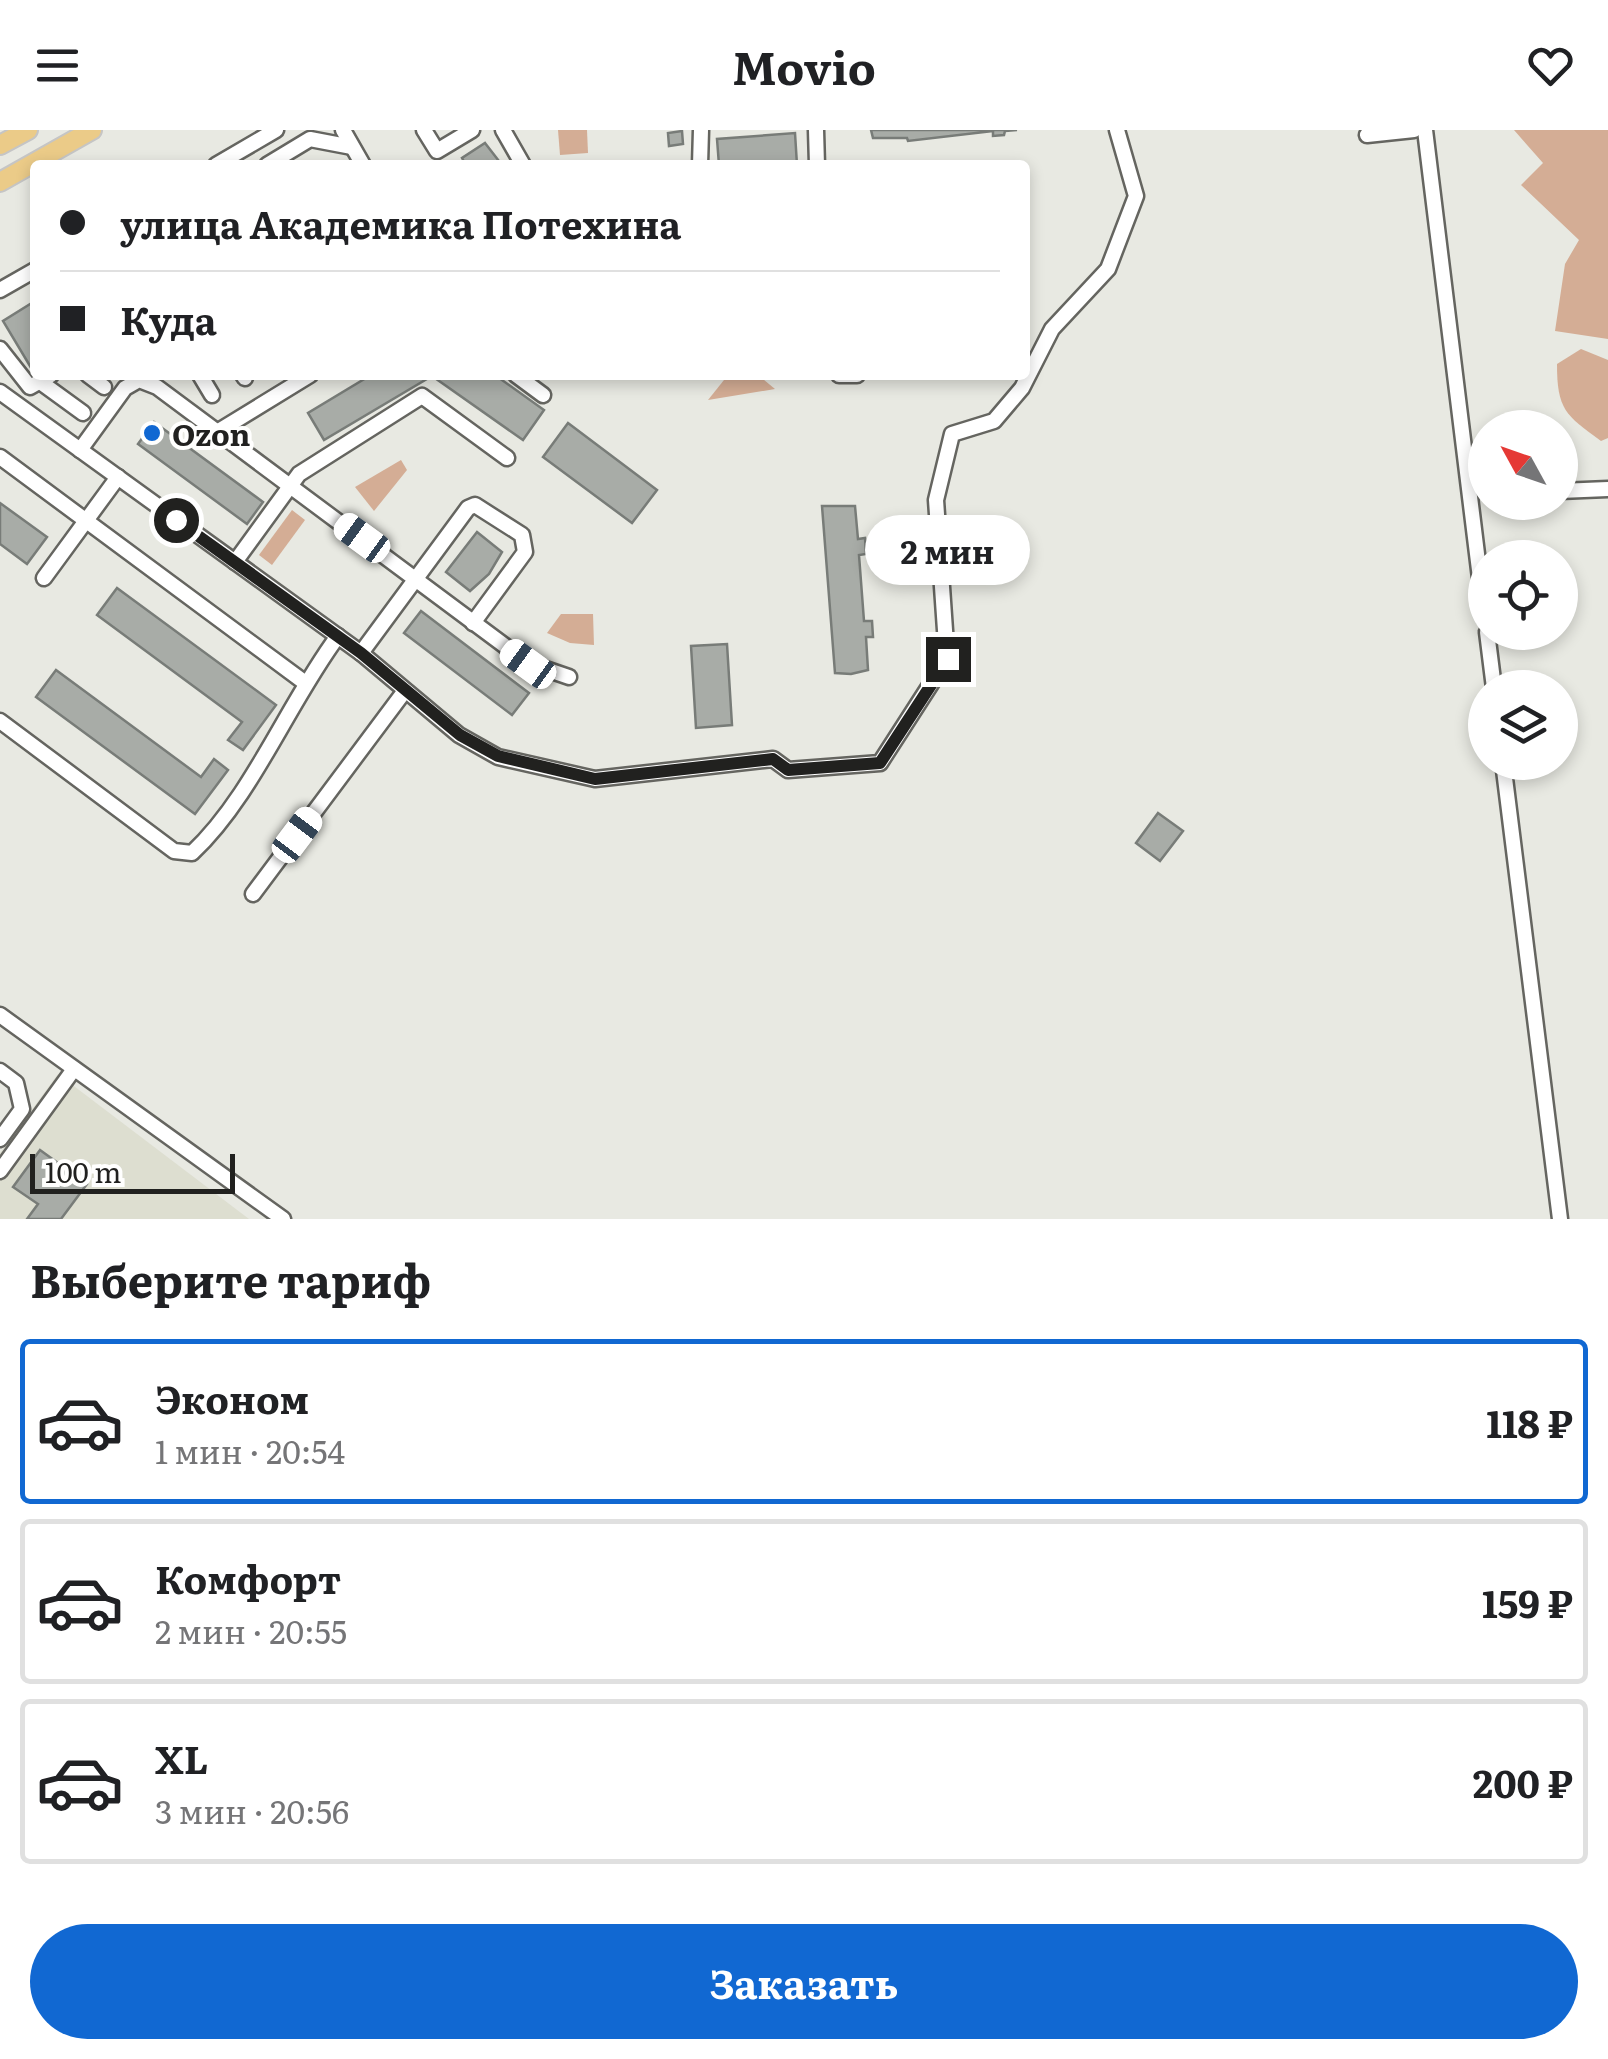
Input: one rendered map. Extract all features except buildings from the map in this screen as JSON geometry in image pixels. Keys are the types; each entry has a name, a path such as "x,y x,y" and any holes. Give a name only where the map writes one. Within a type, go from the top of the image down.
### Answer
{"main road":[{"path":"0,145 28,130"},
{"path":"39,160 92,130"},
{"path":"0,182 30,165"}],"street":[{"path":"225,160 276,130"},
{"path":"343,130 360,160"},
{"path":"424,130 438,151 472,130"},
{"path":"503,130 520,160"},
{"path":"700,160 701,130"},
{"path":"816,130 818,160"},
{"path":"1030,372 1052,329 1108,269 1136,196 1116,130"},
{"path":"1368,135 1414,130"},
{"path":"1425,130 1468,426"},
{"path":"275,160 310,139 352,147"},
{"path":"0,290 30,273"},
{"path":"0,349 30,387 42,380"},
{"path":"47,380 83,412"},
{"path":"95,380 104,387"},
{"path":"80,450 125,388 138,380 157,387 528,664 568,677"},
{"path":"203,380 212,395"},
{"path":"217,432 302,380"},
{"path":"523,380 543,395"},
{"path":"0,392 361,653 460,735 498,756 595,779 773,759 788,770 880,763 948,659 936,500 952,434 994,421 1026,380"},
{"path":"235,562 299,474 422,396 507,458"},
{"path":"0,457 304,682"},
{"path":"44,578 118,478"},
{"path":"1578,490 1608,489"},
{"path":"361,653 475,505 522,536 525,552 473,623"},
{"path":"0,722 183,854 199,846 242,789 304,682 338,636"},
{"path":"254,894 404,692"},
{"path":"1505,780 1560,1219"},
{"path":"0,1015 283,1219"},
{"path":"0,1172 74,1070"},
{"path":"0,1071 16,1083 22,1109 0,1139"}],"shaded area":[{"path":"558,130 587,130 588,153 560,155"},
{"path":"1514,130 1608,130 1608,339 1555,331 1565,264 1579,240 1521,185 1543,163"},
{"path":"1581,349 1608,360 1608,438 1601,441 1578,423 1578,410 1566,410 1559,391 1557,364"},
{"path":"724,380 764,380 775,389 708,400"},
{"path":"401,460 407,470 374,511 355,487"},
{"path":"292,510 305,520 272,565 259,555"},
{"path":"561,614 593,614 594,645 570,643 547,633"},
{"path":"58,1074 249,1219 0,1219 0,1153"}],"place":[{"name":"Ozon","path":"152,433"}],"route":[{"path":"176,520 361,653 460,735 498,756 595,779 773,759 788,770 880,763 948,659"}]}
